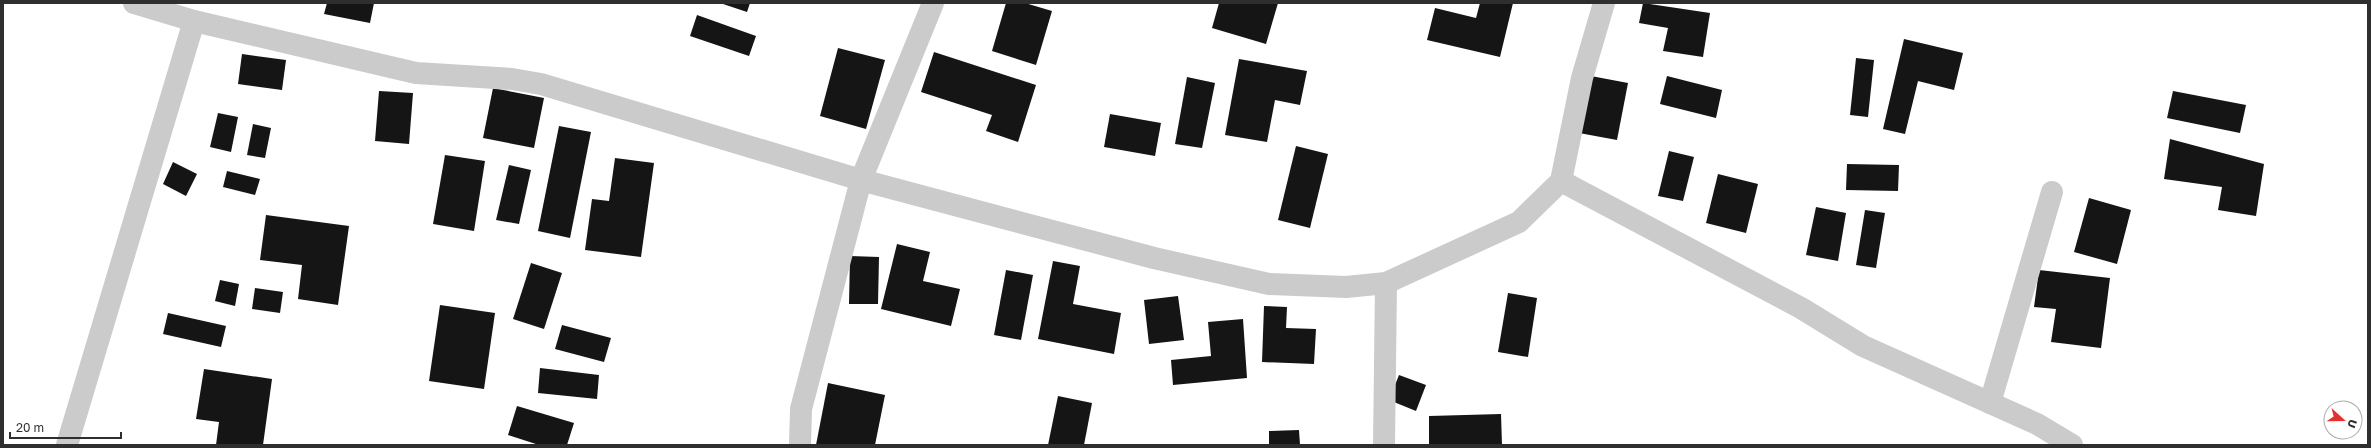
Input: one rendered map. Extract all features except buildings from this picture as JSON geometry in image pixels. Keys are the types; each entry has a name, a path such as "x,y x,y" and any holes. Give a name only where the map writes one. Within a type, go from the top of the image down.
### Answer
{"street":[{"path":"134,3 194,21 416,72 512,80 541,84 860,180 1036,228 1269,284 1346,287 1386,284 1519,222 1561,181 1582,78 1604,3"},
{"path":"800,445 801,409 860,180 933,3"},
{"path":"67,445 194,21"},
{"path":"1561,181 1801,308 1864,346 2038,424 2072,445"},
{"path":"1990,403 2052,192"},
{"path":"1384,445 1386,284"}]}
